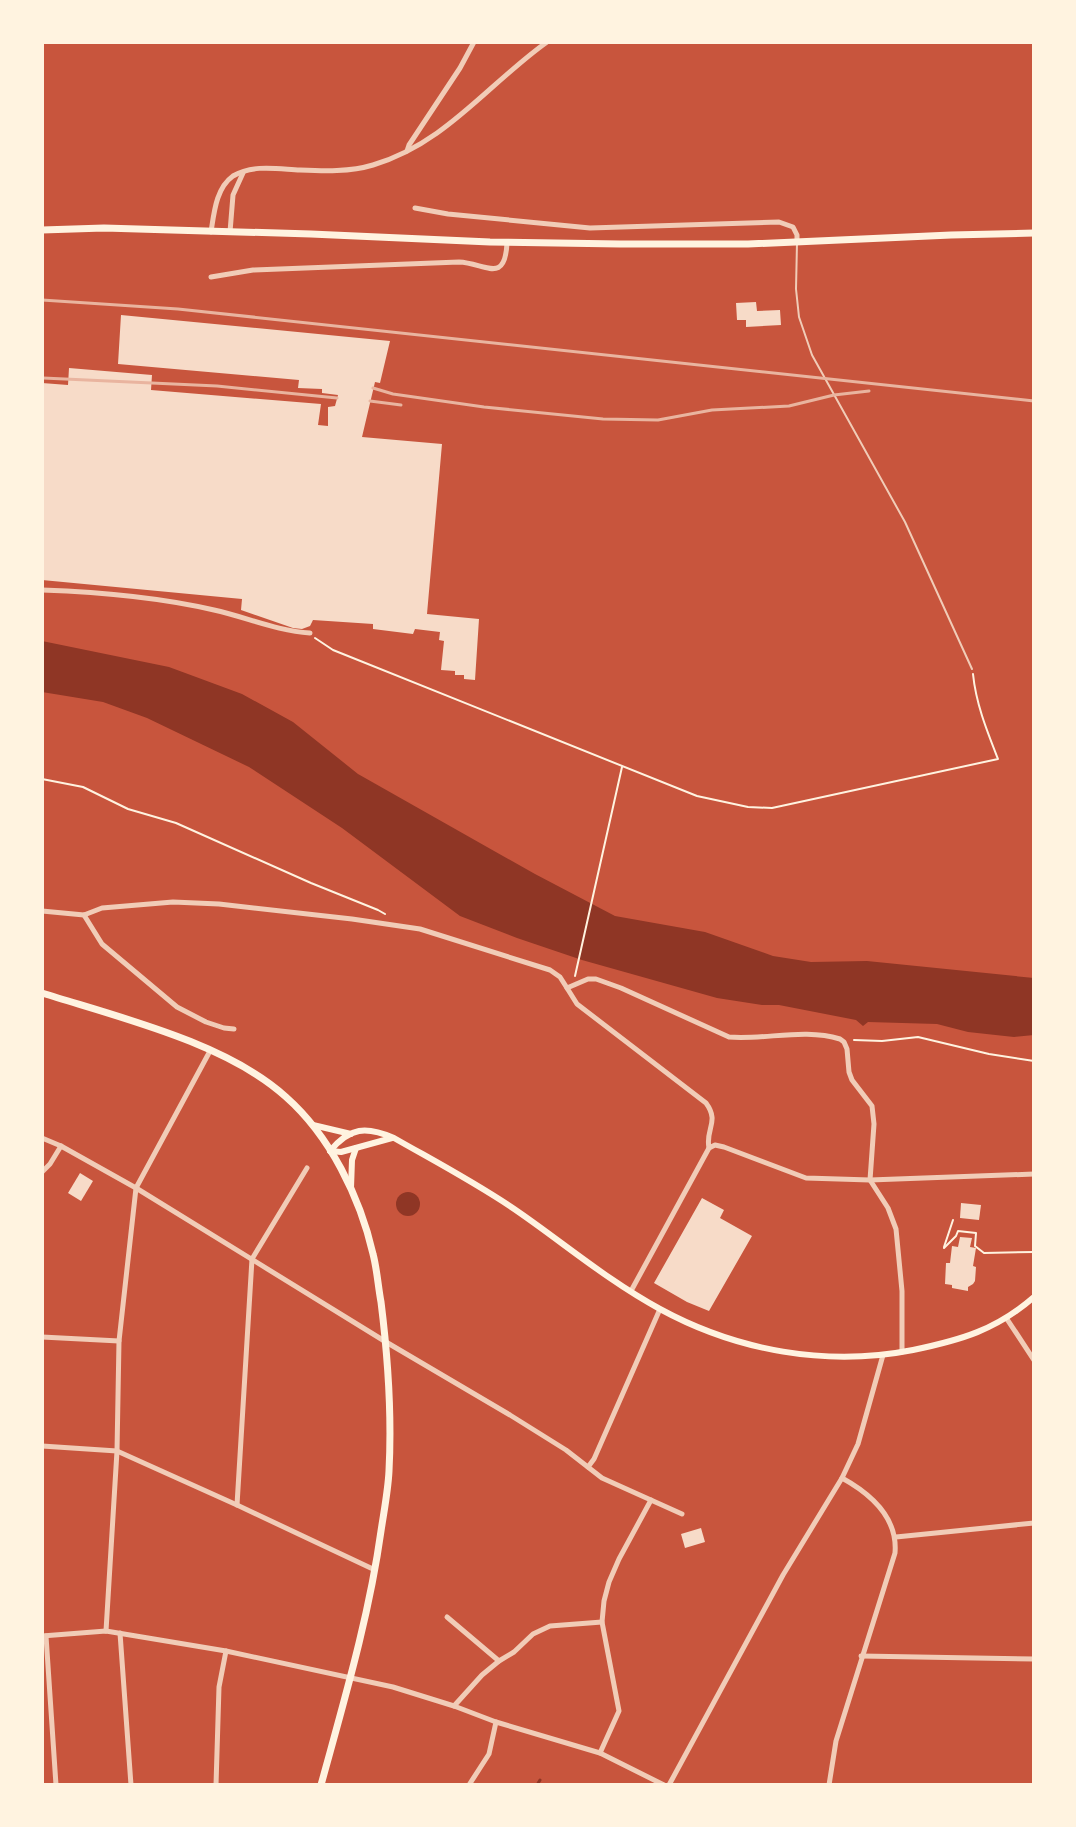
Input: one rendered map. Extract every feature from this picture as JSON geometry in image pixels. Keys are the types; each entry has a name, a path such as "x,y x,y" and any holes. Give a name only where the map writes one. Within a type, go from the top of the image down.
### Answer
{"main road":[{"path":"42,230 89,228 507,243 698,244 1034,233"},
{"path":"42,993 146,1026 210,1051 267,1081 313,1125 330,1151 351,1188 373,1250 390,1384 389,1473 375,1570 351,1678 321,1785"},
{"path":"313,1125 351,1134"},
{"path":"330,1151 340,1140 365,1130 376,1130 394,1138 494,1196 660,1309 701,1328 763,1349 818,1357 902,1352 973,1335 1007,1319 1034,1297"},
{"path":"330,1151 341,1152 394,1138"},
{"path":"351,1188 352,1160 356,1148"}],"street":[{"path":"407,152 474,42"},
{"path":"211,232 214,209 224,186 233,177 267,168 357,169 407,152 448,127 547,42"},
{"path":"230,232 233,195 244,172"},
{"path":"415,208 590,228 779,222 793,227 797,242"},
{"path":"211,277 253,270 459,262 493,270 506,257 507,243"},
{"path":"42,590 166,601 310,633"},
{"path":"42,911 84,915 102,908 173,902 219,904 398,925 550,970 560,977 572,998 586,1011 706,1103 713,1119 709,1148"},
{"path":"84,915 102,944 177,1007 206,1022 234,1029"},
{"path":"567,988 596,979 729,1037 747,1039 800,1034 834,1037 844,1042 852,1080 872,1106 874,1124 870,1180 888,1208 896,1229 902,1291 902,1352"},
{"path":"106,1631 117,1451 119,1341 136,1188 210,1051"},
{"path":"42,1138 136,1188 510,1415 566,1450 602,1478 682,1514"},
{"path":"631,1291 709,1148 715,1145 806,1178 870,1180 1034,1174"},
{"path":"42,1172 61,1146"},
{"path":"237,1505 252,1259 307,1168"},
{"path":"588,1467 660,1309"},
{"path":"1007,1319 1034,1360"},
{"path":"42,1337 119,1341"},
{"path":"56,1785 44,1636 106,1631 226,1651 393,1687 600,1753 666,1785 783,1575 842,1478 858,1444 883,1355"},
{"path":"42,1446 117,1451 375,1570"},
{"path":"829,1785 836,1741 895,1553 896,1537 888,1518 873,1499 842,1478"},
{"path":"600,1753 619,1711 602,1622 604,1601 609,1582 651,1500"},
{"path":"896,1537 1034,1523"},
{"path":"447,1617 499,1661"},
{"path":"454,1706 482,1675 533,1634 550,1626 602,1622"},
{"path":"120,1633 131,1785"},
{"path":"216,1785 219,1687 226,1651"},
{"path":"861,1656 1034,1659"},
{"path":"469,1785 489,1754 496,1722"}],"lane":[{"path":"797,242 799,317 812,355 905,522 972,669"}],"path":[{"path":"310,633 333,650 622,767 697,796 760,809 998,759 975,693 972,669"},
{"path":"577,967 622,767"},
{"path":"42,779 83,787 128,809 176,823 378,910 398,925"},
{"path":"844,1042 918,1037 1034,1061"},
{"path":"953,1220 944,1248 958,1231 976,1233 975,1246 984,1253 1034,1252"}],"shaded area":[{"path":"42,641 169,667 242,694 293,722 358,774 615,916 705,932 773,956 811,962 867,961 1034,978 1034,1035 1014,1037 968,1032 937,1024 868,1022 863,1026 856,1020 779,1005 717,998 582,960 460,916 342,828 249,767 147,718 103,702 42,692"},
{"path":"408,1192 417,1195 420,1204 417,1213 408,1216 399,1213 396,1204 399,1195"}],"building":[{"path":"756,302 757,311 780,310 781,325 746,327 746,320 737,320 736,303"},
{"path":"121,315 390,341 380,383 375,382 362,437 442,444 427,614 479,619 475,680 455,675 455,671 441,670 444,641 439,640 440,632 415,629 413,634 373,629 373,624 313,620 310,626 293,628 241,610 242,599 42,580 42,383 68,385 69,368 152,375 151,390 321,404 318,425 328,426 328,407 335,406 338,395 322,393 322,389 298,388 299,380 118,364"},
{"path":"80,1173 93,1181 81,1201 68,1193"},
{"path":"702,1198 724,1210 720,1218 752,1236 709,1311 654,1283"},
{"path":"961,1203 981,1205 979,1220 960,1218"},
{"path":"960,1237 972,1238 970,1247 976,1248 973,1266 976,1267 975,1281 968,1291 945,1284 946,1263 950,1263 952,1246 958,1247"},
{"path":"701,1528 705,1542 685,1548 681,1534"}],"waterway":[{"path":"537,1785 540,1780"}],"railway":[{"path":"42,300 178,309 1034,401"},
{"path":"43,378 217,386 337,398"},
{"path":"373,388 393,394 484,407 603,419 658,420 712,410 789,406 834,395 869,391"},
{"path":"370,401 401,405"}]}
